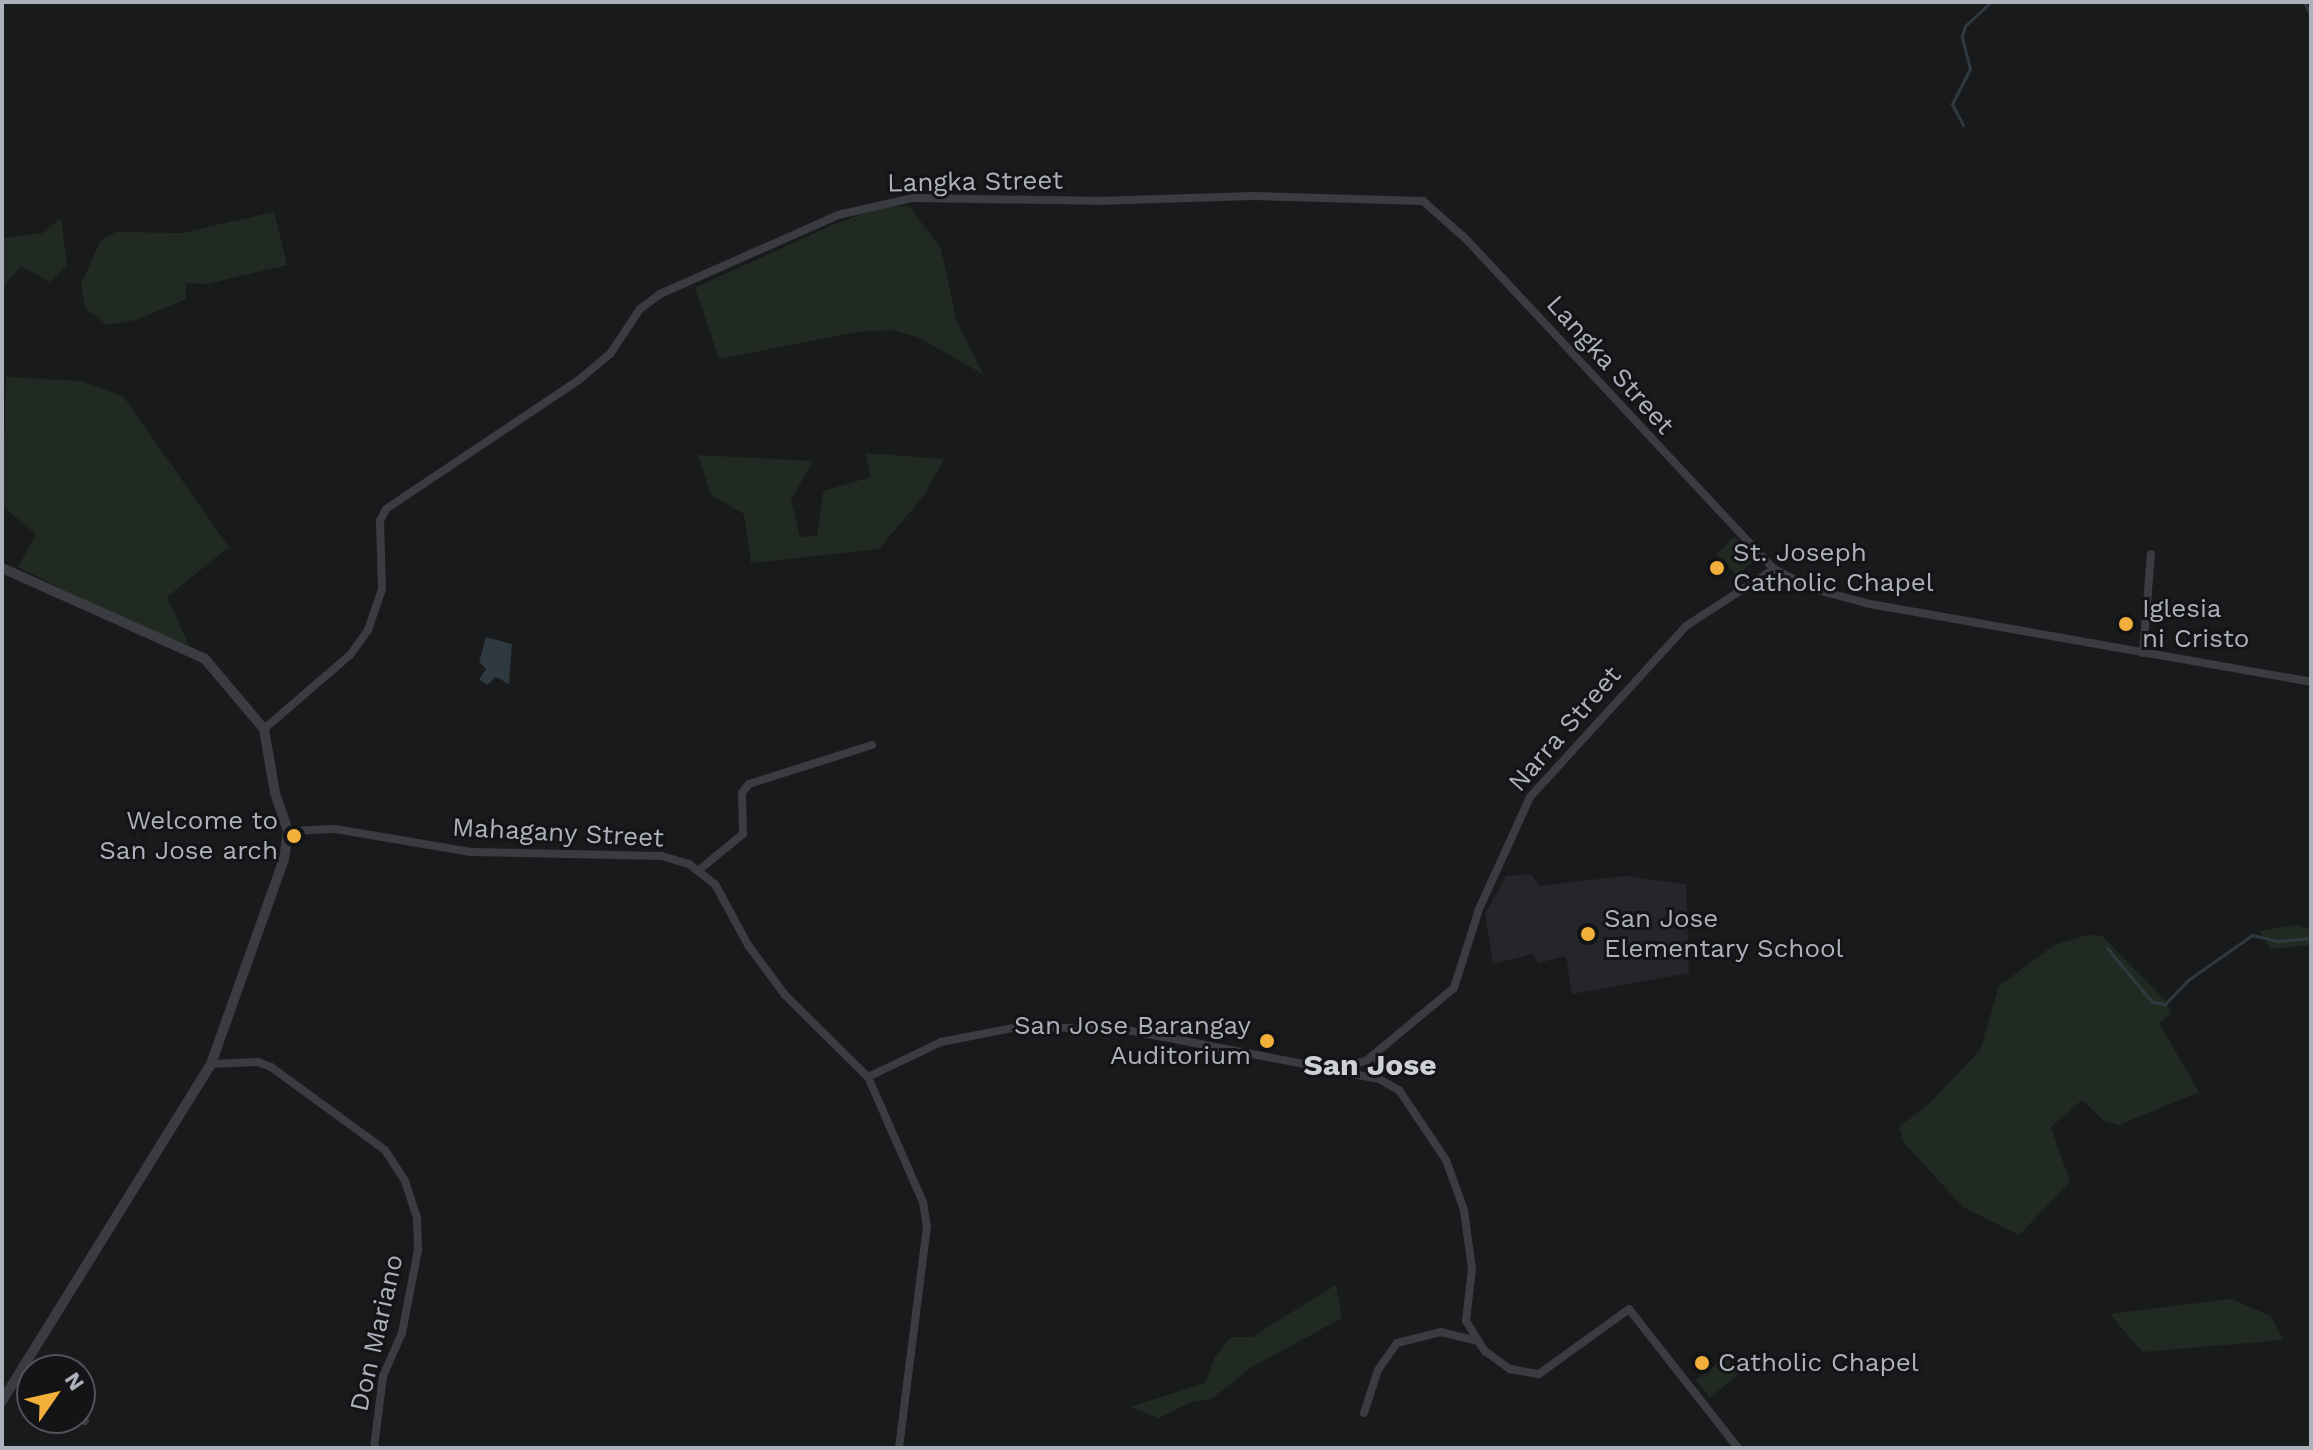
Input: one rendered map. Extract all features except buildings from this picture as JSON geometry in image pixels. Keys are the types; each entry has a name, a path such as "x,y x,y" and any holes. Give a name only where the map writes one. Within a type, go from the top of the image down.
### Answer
{"street":[{"name":"Langka Street","path":"264,729 350,655 368,630 382,589 380,521 386,509 580,379 610,354 640,309 660,294 838,215 913,198 1096,201 1253,196 1423,201 1466,239 1774,569"},
{"path":"2143,653 2151,554"},
{"path":"2,568 197,654 264,729 275,793 288,831 284,859 211,1064 32,1354"},
{"path":"1774,569 1814,589 1870,604 2311,682"},
{"name":"Narra Street","path":"868,1077 941,1042 972,1033 1057,1025 1155,1034 1329,1069 1377,1054 1454,988 1479,909 1530,797 1686,626 1774,569"},
{"path":"872,745 749,784 742,793 743,834 699,870 715,884 748,945 785,995 868,1077 915,1179 927,1226 899,1448"},
{"name":"Mahagany Street","path":"288,831 335,829 502,854 633,853 676,860 699,870"},
{"path":"1377,1054 1379,1079"},
{"name":"Don Mariano","path":"211,1064 258,1062 271,1067 378,1144 405,1181 417,1219 418,1250 402,1333 383,1376 374,1448"},
{"path":"1329,1069 1379,1079 1409,1099 1453,1175 1472,1269 1465,1311 1476,1341"},
{"path":"1364,1413 1378,1370 1397,1343 1441,1332 1476,1341 1510,1369 1533,1376 1568,1358 1618,1312 1629,1309 1738,1448"},
{"path":"2,1401 16,1379"}],"shaded area":[{"path":"909,206 941,249 957,323 984,375 920,338 893,330 856,332 719,359 695,288 879,207"},
{"path":"274,212 287,265 207,284 186,283 186,299 136,320 107,325 85,308 81,284 101,240 116,232 182,233"},
{"path":"61,218 67,265 50,282 21,266 2,288 2,238 43,233"},
{"path":"6,377 81,381 123,396 229,547 167,597 189,645 139,627 18,567 36,534 2,506"},
{"path":"865,453 944,459 925,494 879,549 751,563 744,514 711,495 698,455 813,461 791,500 800,537 817,536 823,491 871,477"},
{"path":"1734,537 1755,558 1738,576 1716,555"},
{"path":"486,637 512,644 509,684 496,677 487,685 479,679 486,669 479,662"},
{"name":"San Jose Elementary School","path":"1531,874 1539,886 1625,876 1686,884 1689,973 1572,994 1566,956 1538,963 1533,954 1493,964 1485,914 1506,876"},
{"path":"2296,925 2311,930 2311,945 2271,949 2259,931"},
{"path":"2088,935 2102,936 2165,1000 2171,1014 2159,1023 2199,1092 2119,1125 2104,1121 2082,1100 2051,1127 2070,1182 2019,1235 1963,1207 1904,1143 1899,1127 1930,1103 1980,1050 1999,986 2054,945"},
{"path":"1336,1285 1342,1318 1252,1367 1211,1399 1191,1402 1159,1418 1130,1407 1205,1383 1215,1357 1231,1337 1252,1337"},
{"path":"2231,1299 2271,1316 2283,1340 2142,1352 2110,1314"},
{"path":"1731,1352 1745,1369 1710,1397 1696,1380"}],"waterway":[{"path":"1963,125 1952,104 1970,69 1962,36 1965,26 1991,2"},
{"path":"2304,2 2311,16"},
{"path":"2107,948 2152,1002 2165,1004 2188,980 2252,935 2277,941 2311,938"}],"place":[{"name":"St. Joseph Catholic Chapel","path":"1717,568"},
{"name":"Iglesia ni Cristo","path":"2126,624"},
{"name":"Welcome to San Jose arch","path":"294,836"},
{"name":"San Jose Elementary School","path":"1588,934"},
{"name":"San Jose Barangay Auditorium","path":"1267,1041"},
{"name":"Catholic Chapel","path":"1702,1363"}],"district":[{"name":"San Jose","path":"1370,1065"}]}
